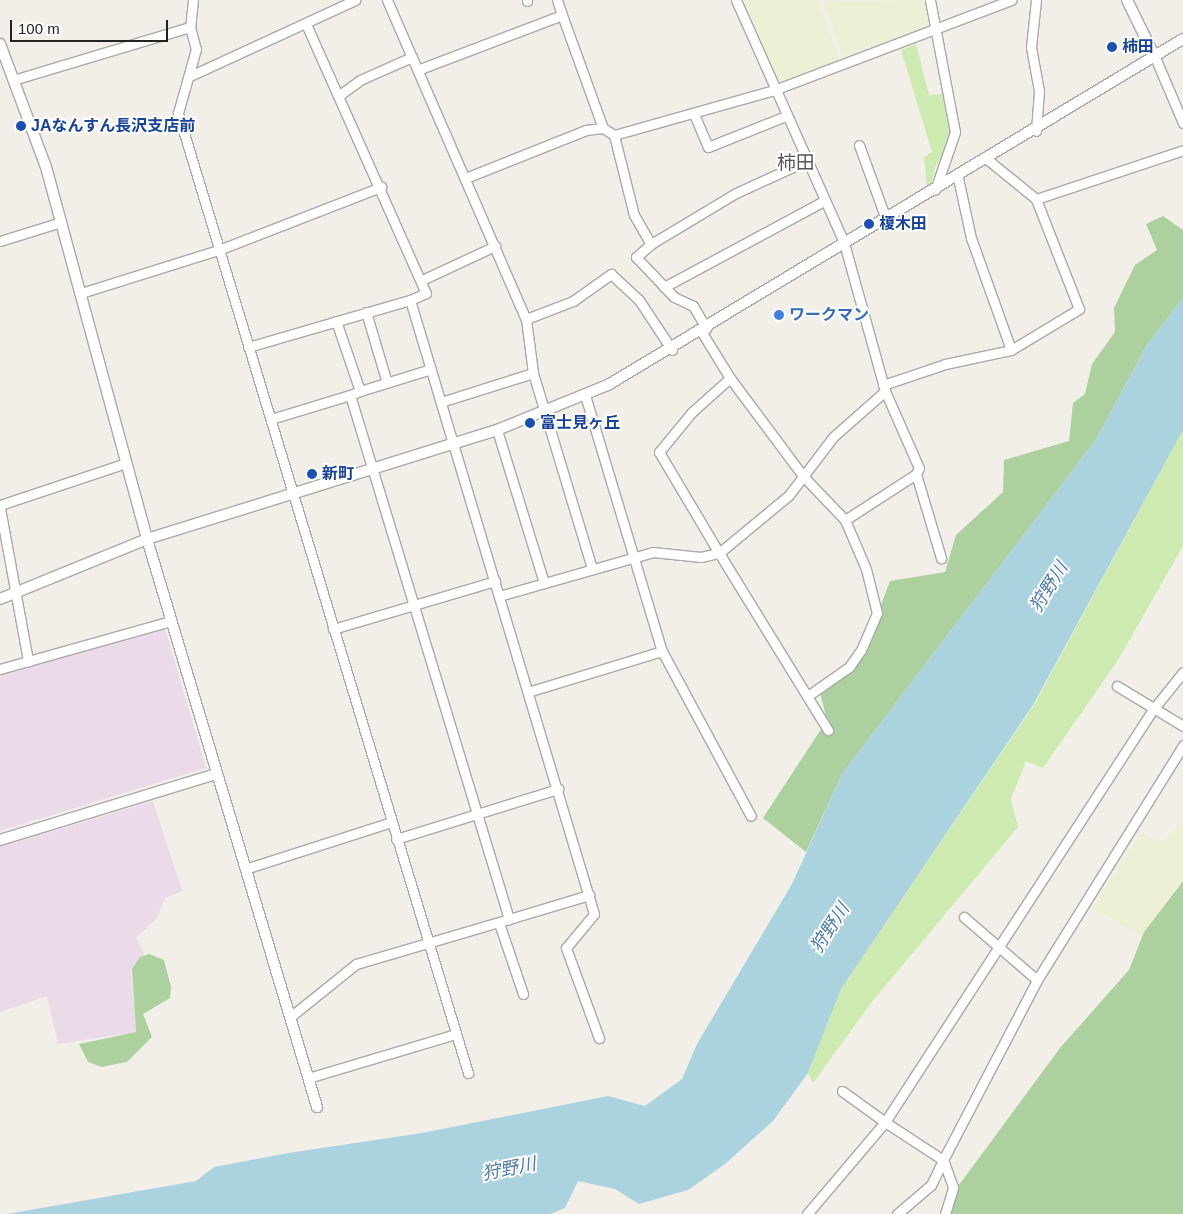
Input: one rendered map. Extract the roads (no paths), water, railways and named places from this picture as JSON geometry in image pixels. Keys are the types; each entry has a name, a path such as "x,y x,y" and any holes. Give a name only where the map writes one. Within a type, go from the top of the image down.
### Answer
{"street":[{"path":"193,0 190,28 196,49 190,76 178,113 221,249 248,347 295,494 396,839 430,943 468,1073"},
{"path":"190,76 355,0"},
{"path":"387,0 468,177 526,319 533,374 592,568"},
{"path":"556,0 603,128 614,135 634,215 651,244"},
{"path":"736,0 774,90 844,243 884,388 919,468 916,474 845,520"},
{"path":"930,0 938,26 956,132 936,190"},
{"path":"614,135 774,90 938,26 1011,0"},
{"path":"1036,0 1031,47 1039,91 1036,132"},
{"path":"1127,0 1154,55 1183,124"},
{"path":"420,69 562,15"},
{"path":"248,347 410,300 426,293 341,94 306,24"},
{"path":"14,80 190,28"},
{"path":"0,598 147,539 497,430 544,413 585,395 672,350 844,243 1036,132 1154,55 1183,39"},
{"path":"0,44 14,80 61,222 147,539 317,1107"},
{"path":"341,94 360,80 412,57"},
{"path":"694,114 708,147 786,116"},
{"path":"468,177 586,130 603,128"},
{"path":"859,145 886,219"},
{"path":"1036,200 1183,150"},
{"path":"499,596 653,552 701,557 719,553 789,495 833,437 884,388 945,364 1012,350 1079,309 1036,200 988,160"},
{"path":"806,161 736,193 651,244 636,257 664,287 692,306 730,378 804,476 845,520 866,569 877,613 849,667 809,695"},
{"path":"958,178 971,238 1012,350"},
{"path":"81,293 221,249 381,187"},
{"path":"664,287 824,202"},
{"path":"0,241 61,222"},
{"path":"422,280 495,246"},
{"path":"526,319 573,301 611,274 639,300 672,350"},
{"path":"410,300 594,914 566,948 599,1038"},
{"path":"366,312 387,383"},
{"path":"336,321 360,391"},
{"path":"271,419 431,369"},
{"path":"441,402 533,374"},
{"path":"730,378 692,412 659,452 719,553 809,695 828,730"},
{"path":"350,395 374,468 510,919"},
{"path":"585,395 636,556 662,651 751,816"},
{"path":"497,430 544,583"},
{"path":"28,660 0,506 126,463"},
{"path":"916,474 941,558"},
{"path":"333,628 495,581"},
{"path":"0,669 171,621"},
{"path":"528,692 662,651"},
{"path":"807,1214 885,1122 1155,707 1183,672"},
{"path":"1117,686 1155,707 1183,726"},
{"path":"897,1214 931,1185 1038,980 1183,745"},
{"path":"0,840 216,774"},
{"path":"396,839 558,789"},
{"path":"245,870 391,822"},
{"path":"290,1017 356,964 589,895"},
{"path":"964,918 1038,980"},
{"path":"499,923 522,994"},
{"path":"308,1078 456,1034"},
{"path":"842,1091 943,1160 953,1187 945,1214"}],"water":[{"name":"狩野川","path":"1183,298 1183,430 1033,705 841,989 808,1073 773,1121 725,1164 688,1190 639,1204 615,1189 578,1181 565,1208 550,1214 7,1214 196,1181 214,1167 288,1153 422,1133 608,1096 645,1106 682,1079 697,1044 792,884 842,774 1095,441 1147,345"}],"place":[{"name":"柿田","path":"1112,47"},
{"name":"JAなんすん長沢支店前","path":"21,126"},
{"name":"榎木田","path":"869,224"},
{"name":"ワークマン","path":"779,315"},
{"name":"富士見ヶ丘","path":"530,423"},
{"name":"新町","path":"312,474"}],"district":[{"name":"柿田","path":"796,163"}]}
